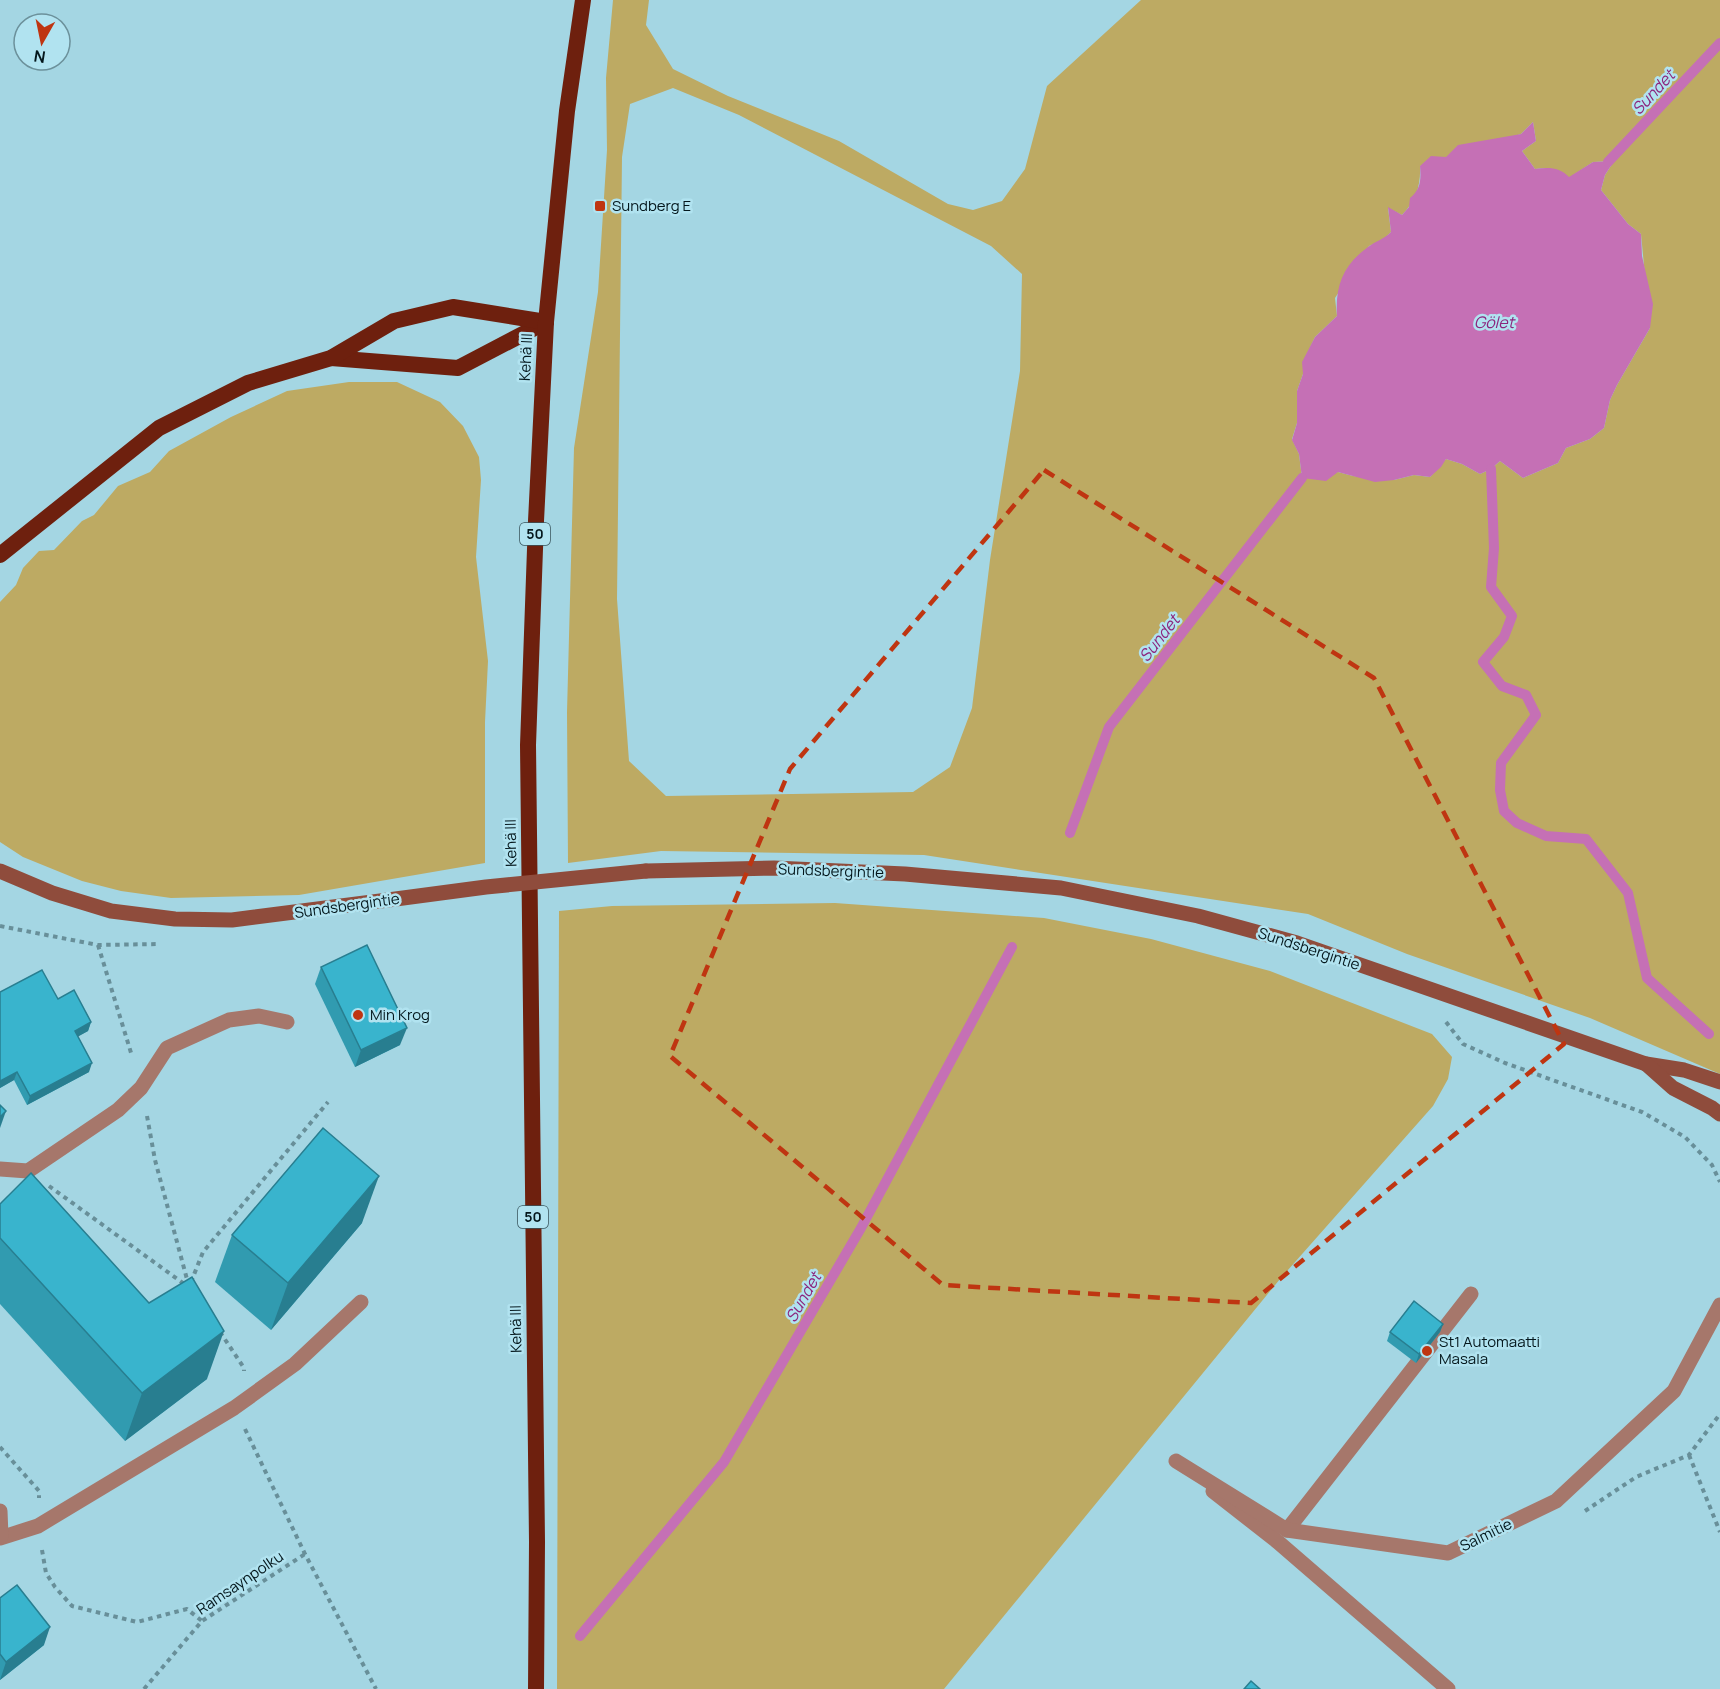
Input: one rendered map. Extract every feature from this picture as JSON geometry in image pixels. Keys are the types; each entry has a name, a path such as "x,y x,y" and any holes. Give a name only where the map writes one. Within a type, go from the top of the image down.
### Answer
{"highway":[{"name":"Kehä III","path":"536,1689 537,1542 528,745 546,322 567,111 583,0"},
{"path":"0,555 159,428 248,382 331,358 394,321 453,307 546,322"},
{"path":"331,358 458,368 546,322"}],"main road":[{"name":"Sundsbergintie","path":"0,871 52,893 111,911 175,919 232,920 486,887 646,871 798,869 905,874 1061,888 1198,916 1297,943 1646,1064 1684,1070 1720,1082"},
{"name":"Sundsbergintie","path":"1646,1064 1673,1088 1720,1114"}],"street":[{"path":"0,1168 28,1171 118,1110 141,1088 167,1048 229,1020 259,1016 287,1022"},
{"path":"1287,1530 1472,1294"},
{"path":"0,1511 1,1537 38,1526 234,1408 294,1364 361,1302"},
{"name":"Salmitie","path":"1448,1689 1278,1542 1176,1461 1287,1530 1448,1553 1556,1501 1674,1392 1720,1305"}],"path":[{"path":"0,926 98,945 141,1088 155,1160 189,1287"},
{"path":"1440,1013 1463,1044 1505,1063 1642,1112 1685,1137 1713,1165 1720,1182"},
{"path":"189,1287 203,1252 327,1102"},
{"path":"28,1171 189,1287"},
{"path":"214,1324 244,1368 243,1389 234,1408 376,1689"},
{"path":"0,1447 39,1491 38,1526 46,1573 72,1606 137,1622 187,1609 202,1621"},
{"path":"1689,1455 1720,1532"},
{"name":"Ramsaynpolku","path":"144,1689 202,1621 306,1554"}],"highlighted area":[{"path":"1044,470 1374,678 1564,1044 1251,1303 943,1285 670,1056 790,769"}],"shaded area":[{"path":"613,0 649,0 646,25 673,69 728,96 839,141 948,204 973,210 1002,201 1025,169 1047,86 1141,0 1720,0 1720,1074 1590,1018 1407,954 1308,914 924,855 661,851 568,863 567,712 574,448 598,292 607,150 606,78","holes":["673,88 739,115 991,246 1022,274 1020,371 990,560 972,708 950,767 913,792 666,796 629,761 617,599 622,157 630,104","1533,122 1536,141 1522,151 1535,169 1545,168 1569,178 1593,162 1614,161 1605,175 1601,190 1628,224 1641,234 1650,328 1610,400 1604,428 1590,439 1566,448 1558,463 1523,478 1500,461 1491,469 1480,474 1462,464 1446,459 1430,477 1414,475 1394,480 1353,476 1338,472 1302,478 1299,454 1292,439 1297,423 1297,391 1303,374 1303,362 1315,337 1337,316 1335,298 1369,246 1383,240 1391,232 1388,208 1402,215 1407,210 1417,192 1420,166 1521,134"]},
{"path":"349,382 397,382 440,402 463,426 479,457 481,480 476,557 488,661 485,722 485,863 299,895 171,898 121,891 82,881 23,857 0,842 0,602 16,585 23,568 39,551 54,550 82,521 94,515 118,486 150,472 169,451 231,417 287,391"},
{"path":"835,903 1044,918 1151,939 1270,971 1432,1034 1452,1057 1448,1079 1433,1106 1280,1279 944,1689 557,1689 559,911 612,906"}],"water":[{"name":"Gölet","path":"1533,122 1536,141 1522,151 1535,169 1553,168 1569,177 1593,162 1614,161 1605,175 1601,190 1628,224 1641,234 1642,256 1653,304 1650,328 1610,400 1604,428 1590,439 1566,448 1558,463 1523,478 1500,461 1491,469 1480,474 1462,464 1446,459 1430,477 1414,475 1375,482 1338,472 1326,481 1302,478 1299,454 1292,440 1297,423 1297,391 1303,374 1302,362 1315,337 1337,316 1339,286 1352,261 1391,232 1388,207 1402,215 1409,207 1410,198 1420,184 1420,166 1431,156 1446,157 1458,145 1521,134"}],"building":[{"name":"Min Krog","path":"367,945 407,1028 361,1050 321,967"},
{"path":"42,970 58,999 74,990 91,1022 75,1031 92,1063 30,1096 17,1072 0,1081 0,992"},
{"path":"0,1105 6,1111 0,1117"},
{"path":"323,1128 379,1176 288,1283 232,1235"},
{"path":"31,1173 149,1303 192,1277 224,1331 142,1393 0,1238 0,1204"},
{"path":"1414,1301 1443,1324 1419,1354 1390,1332"},
{"path":"17,1585 50,1627 6,1662 0,1654 0,1598"},
{"path":"1251,1681 1260,1689 1244,1689"}],"waterway":[{"name":"Sundet","path":"1608,162 1720,43"},
{"path":"1491,469 1494,548 1491,587 1512,616 1504,637 1483,662 1502,686 1526,695 1536,715 1501,763 1500,790 1504,811 1517,823 1546,836 1586,839 1628,893 1647,978 1709,1034"},
{"name":"Sundet","path":"1070,833 1109,727 1302,478"},
{"name":"Sundet","path":"580,1636 724,1462 861,1228 1012,947"}],"place":[{"name":"Sundberg E","path":"600,206"},
{"name":"Min Krog","path":"358,1015"},
{"name":"St1 Automaatti Masala","path":"1427,1351"}]}
